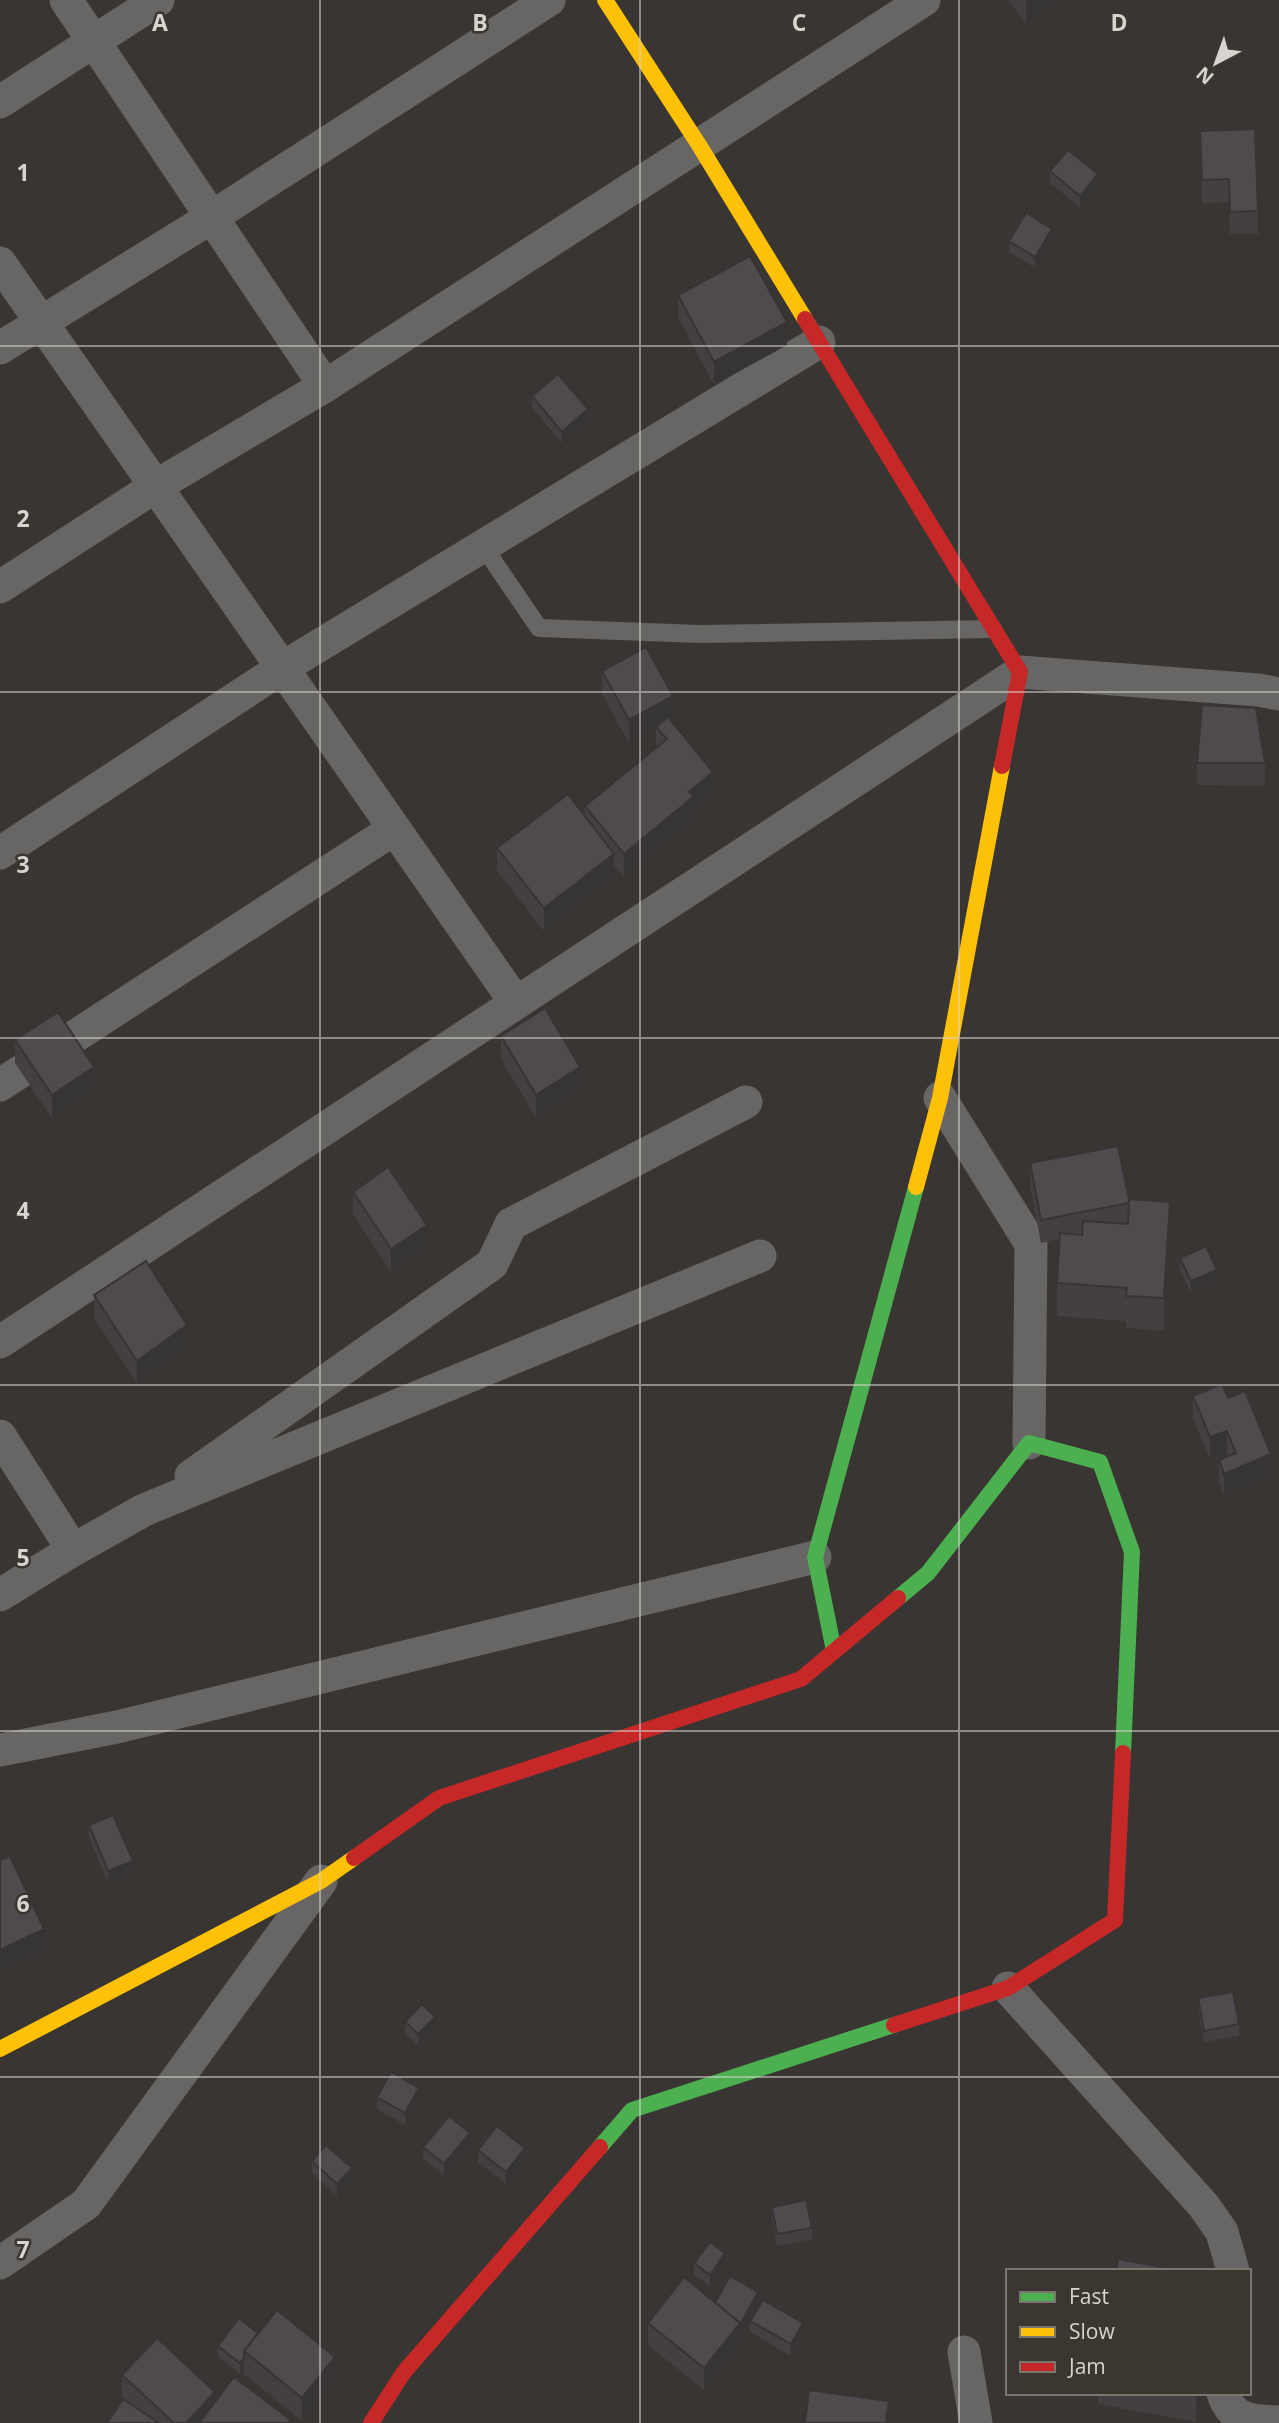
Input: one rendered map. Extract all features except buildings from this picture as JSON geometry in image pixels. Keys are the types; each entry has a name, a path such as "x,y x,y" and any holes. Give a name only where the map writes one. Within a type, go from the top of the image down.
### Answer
{"street":[{"path":"66,0 325,386"},
{"path":"0,103 158,0"},
{"path":"0,348 212,217 549,0"},
{"path":"605,0 699,145 1020,672 940,1098 815,1557 834,1651"},
{"path":"0,587 156,486 325,386 924,0"},
{"path":"0,263 516,1003"},
{"path":"0,853 282,668 819,342"},
{"path":"0,1342 1020,672 1258,690 1279,694"},
{"path":"0,1085 394,829"},
{"path":"0,2049 321,1881 439,1798 801,1679 928,1573 1029,1443 1031,1244 940,1098"},
{"path":"0,1595 144,1510 492,1264 511,1224 746,1102"},
{"path":"144,1510 760,1256"},
{"path":"0,1436 73,1550"},
{"path":"371,2423 404,2372 632,2110 1008,1988 1115,1920 1132,1552 1100,1462 1029,1443"},
{"path":"0,1750 131,1724 815,1557"},
{"path":"0,2263 86,2204 321,1881"},
{"path":"1008,1988 1204,2206 1222,2232 1232,2269"},
{"path":"964,2352 976,2423"},
{"path":"1224,2395 1229,2407 1239,2417 1251,2421 1279,2422"}],"lane":[{"path":"483,546 539,628 700,634 993,629"}],"traffic: fast":[{"path":"834,1651 815,1557 916,1187"},
{"path":"898,1598 928,1573 1029,1443 1100,1462 1132,1552 1123,1753"},
{"path":"600,2147 632,2110 894,2025"}],"traffic: slow":[{"path":"605,0 699,145 805,319"},
{"path":"916,1187 940,1098 1002,766"},
{"path":"0,2049 321,1881 354,1858"}],"traffic: jam":[{"path":"805,319 1020,672 1002,766"},
{"path":"354,1858 439,1798 801,1679 898,1598"},
{"path":"894,2025 1008,1988 1115,1920 1123,1753"},
{"path":"371,2423 404,2372 600,2147"}]}
